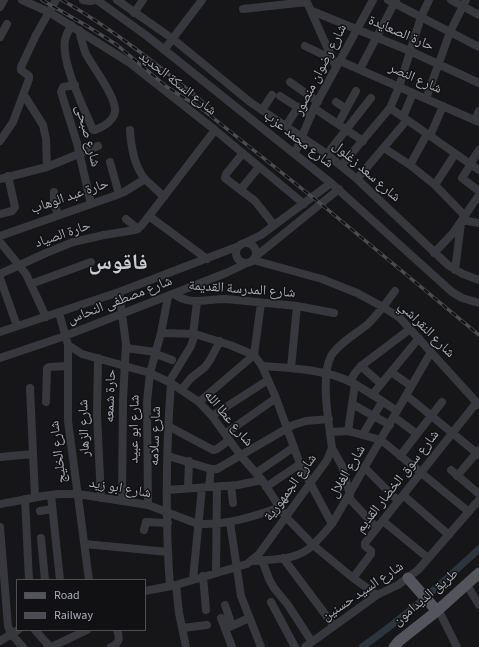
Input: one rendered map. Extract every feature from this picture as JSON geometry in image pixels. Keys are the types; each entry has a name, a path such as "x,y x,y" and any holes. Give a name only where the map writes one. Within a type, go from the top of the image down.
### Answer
{"main road":[{"name":"طريق الديدامون","path":"398,645 479,573"},
{"path":"408,578 437,611"},
{"name":"طريق الديدامون","path":"437,611 470,590 479,582"}],"street":[{"path":"0,7 4,0"},
{"name":"شارع السكة الحديد","path":"22,0 49,12 130,63 215,130 304,204"},
{"path":"0,141 13,122 30,77 21,70 21,67 36,35 56,0"},
{"path":"83,0 97,0"},
{"name":"شارع محمد عزب","path":"97,0 164,50 339,189 443,285 462,298 479,303"},
{"name":"شارع سعد زغلول","path":"117,0 173,39 250,102 327,154 357,179 434,253 455,270 479,280"},
{"path":"134,13 143,0"},
{"path":"164,50 202,0"},
{"name":"شارع رضوان منصور","path":"295,153 336,62 373,0"},
{"path":"341,166 390,108 399,87 421,17 429,0"},
{"path":"451,0 465,3 479,15"},
{"path":"243,9 307,1 336,62"},
{"path":"360,70 393,1 479,47"},
{"path":"426,99 450,32 465,3"},
{"name":"حارة الصعايدة","path":"312,11 410,51 479,83"},
{"path":"0,37 7,24"},
{"path":"71,25 65,40 67,63 93,130 96,130 110,121 114,115 114,105 87,54 79,30"},
{"name":"شارع النصر","path":"305,46 336,62 360,70 477,121"},
{"path":"290,82 315,109 363,141"},
{"name":"شارع صبحى","path":"75,85 62,87 61,90 91,204"},
{"path":"338,124 356,91"},
{"path":"357,179 384,148 405,119 413,93"},
{"path":"24,95 43,126 46,139 47,167"},
{"path":"262,110 276,95 298,107 315,109"},
{"path":"327,154 371,98"},
{"path":"242,113 250,102"},
{"path":"336,102 346,109"},
{"path":"410,164 428,135 443,106"},
{"path":"286,126 298,107"},
{"path":"390,108 479,170"},
{"path":"477,121 479,111"},
{"path":"130,130 134,157 145,179 164,197"},
{"path":"126,219 138,229 215,130"},
{"path":"0,214 12,211 15,207 4,178 47,167 98,146"},
{"path":"384,148 410,164 434,185 464,218 479,223"},
{"path":"479,150 462,178 479,191"},
{"path":"243,153 225,176 226,179 255,201 274,225"},
{"path":"434,185 455,154"},
{"path":"110,162 119,194"},
{"path":"241,189 259,167"},
{"name":"حارة عبد الوهاب","path":"0,236 58,214 119,194 145,179"},
{"name":"شارع مصطفى النحاس","path":"0,332 119,292 241,245 261,235 331,183"},
{"name":"شارع مصطفى النحاس","path":"0,358 65,336 226,273 252,260 339,189"},
{"path":"54,192 54,202 58,214"},
{"path":"434,253 453,233 479,195"},
{"path":"149,216 207,258"},
{"path":"455,270 464,218"},
{"name":"حارة الصياد","path":"0,274 73,242 104,234 138,229"},
{"path":"0,242 26,274 46,317"},
{"path":"245,243 252,245 256,251 252,260 240,261 237,256 237,249 241,245 245,243"},
{"name":"شارع النقراشي","path":"252,260 322,279 357,292 384,306 410,328 478,403"},
{"path":"31,284 91,262"},
{"path":"0,278 17,326"},
{"name":"شارع الجمهورية","path":"146,591 173,586 236,567 252,561 259,554 327,460 332,448 326,374 329,361 336,350 368,323 384,306 395,291"},
{"name":"حارة شمعه","path":"119,292 126,348 122,400 122,501"},
{"name":"شارع المدرسة القديمة","path":"171,295 187,301 197,302 214,299 297,306 334,313"},
{"name":"شارع ابو عبيد","path":"148,505 146,426 150,374 171,295"},
{"path":"170,383 192,346 197,302"},
{"path":"199,402 254,355 261,303"},
{"path":"291,368 297,306"},
{"path":"59,313 68,345"},
{"path":"348,431 352,404 352,383 355,373 410,328"},
{"path":"162,333 194,334 220,341 254,355 262,366 276,398 300,464 332,524"},
{"path":"372,395 419,338"},
{"path":"181,390 191,378 205,368 220,341"},
{"name":"شارع عطا الله","path":"68,345 82,354 124,365 150,374 170,383 199,402 212,416 241,456 256,473 286,517 313,545 353,578 377,595"},
{"name":"شارع الخليج","path":"68,345 68,421 89,579"},
{"path":"126,348 156,353 172,360"},
{"name":"شارع الغلال","path":"252,561 283,558 299,554 313,545 332,524 431,352"},
{"name":"شارع الزهار","path":"98,358 97,415 101,498"},
{"path":"46,402 47,368 68,366"},
{"path":"262,366 291,368 326,374 352,383 382,402 417,434"},
{"path":"362,366 381,384"},
{"path":"391,372 412,386"},
{"path":"212,416 268,380"},
{"name":"شارع سلامه","path":"170,383 167,490 168,552 173,586 186,647"},
{"path":"30,388 34,497"},
{"path":"406,395 478,453 454,473 479,494"},
{"path":"168,426 213,450 218,449 227,437 276,398"},
{"path":"363,434 382,402"},
{"path":"400,456 442,402"},
{"name":"شارع سوق الخضار القديم","path":"353,578 372,554 371,550 365,546 365,543 420,472 478,403"},
{"path":"352,404 390,425"},
{"path":"168,456 189,461 211,469 220,468 287,428 306,421 329,419"},
{"path":"330,432 348,431 381,440 468,512"},
{"path":"256,473 294,448"},
{"path":"332,448 342,466 349,496 377,528"},
{"path":"0,457 33,454"},
{"path":"188,488 189,461"},
{"path":"167,490 264,484 300,464"},
{"path":"365,468 400,498 449,534"},
{"path":"193,579 198,524 209,487 211,469"},
{"path":"231,486 233,503"},
{"path":"209,487 216,524 216,572"},
{"name":"شارع ابو زيد","path":"0,504 34,497 78,494 148,505 198,524 230,522 261,514 280,507"},
{"path":"51,495 60,579"},
{"path":"25,499 29,579"},
{"name":"شارع السيد حسنين","path":"305,647 377,595 408,578 418,570 479,500"},
{"path":"40,510 52,510"},
{"path":"383,521 428,558"},
{"path":"144,530 146,522 168,523"},
{"path":"230,522 241,596 261,647"},
{"path":"0,527 3,598 8,626 15,632 23,647"},
{"path":"41,538 45,579"},
{"path":"85,544 168,552"},
{"path":"283,558 334,626"},
{"path":"262,560 274,588 288,605 312,642"},
{"path":"203,576 206,610"},
{"path":"470,590 479,605"},
{"path":"271,602 295,647"},
{"path":"225,606 232,647"},
{"path":"437,611 457,647"},
{"path":"221,618 228,628"},
{"path":"228,628 249,618"},
{"path":"182,628 207,625"},
{"path":"36,631 51,647 85,631"},
{"path":"111,647 118,642 119,639 117,631"},
{"path":"2,647 0,642 15,632"}],"waterway":[{"path":"362,647 408,612 479,549"}],"railway":[{"path":"42,0 117,45 167,87 202,109 321,204 479,335"},
{"path":"62,0 101,24 157,65 210,108"}],"district":[{"name":"فاقوس","path":"118,264"}]}
